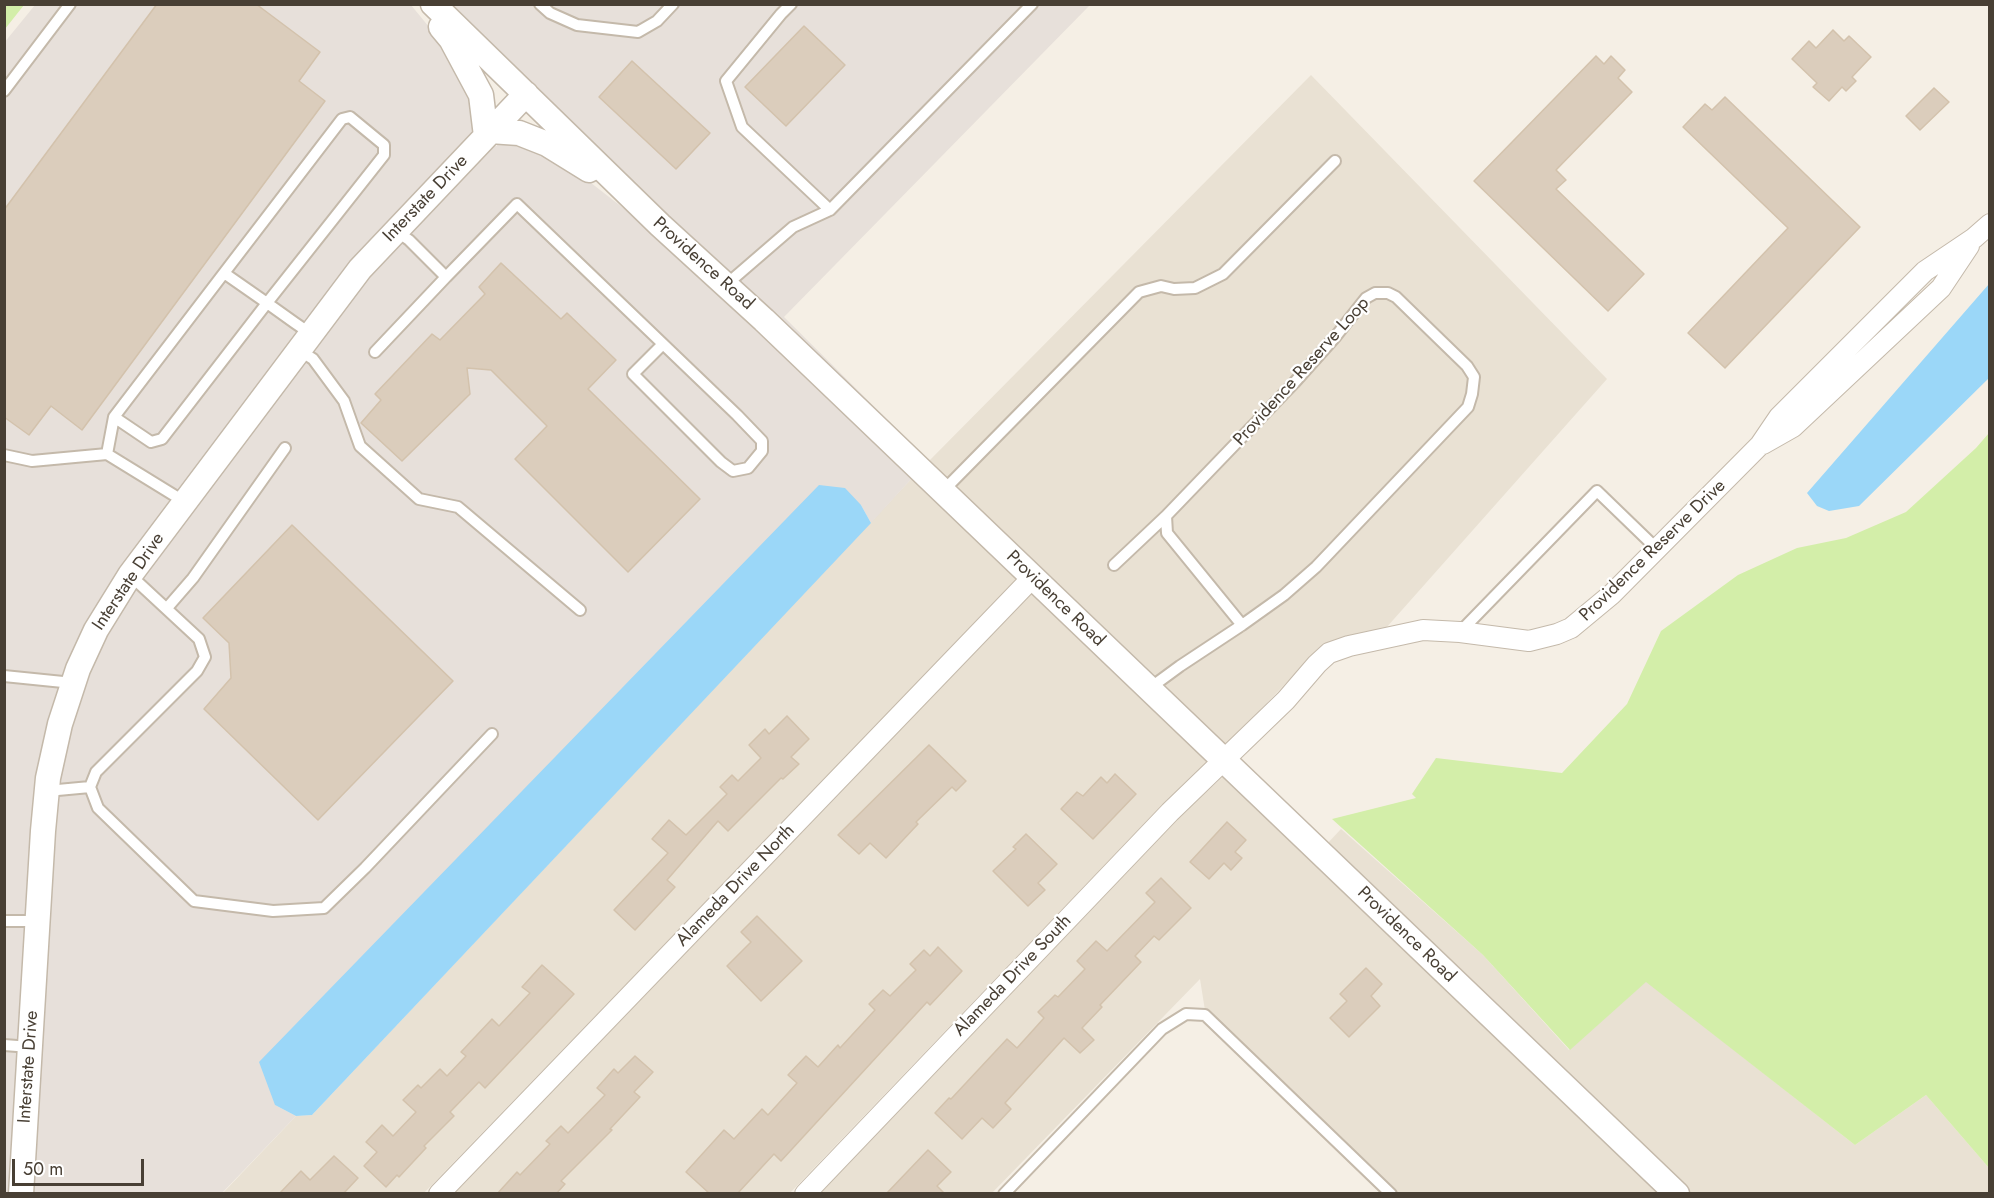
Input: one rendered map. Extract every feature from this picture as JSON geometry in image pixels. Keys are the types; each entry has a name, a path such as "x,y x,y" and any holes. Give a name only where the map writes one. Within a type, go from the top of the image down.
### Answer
{"street":[{"path":"423,4 451,39 481,95 488,134 519,133 547,144 582,165 660,225"},
{"name":"Providence Road","path":"433,4 660,225 727,284 1677,1194"},
{"name":"Interstate Drive","path":"21,1194 47,791 60,724 96,630 130,575 360,269 526,94"},
{"name":"Providence Reserve Drive","path":"1224,762 1329,653 1349,646 1423,630 1460,632 1529,641 1564,631 1584,620 1761,445 1779,417 1868,343 1925,271 1974,238 1989,224"},
{"name":"Alameda Drive North","path":"438,1194 1033,577"},
{"name":"Alameda Drive South","path":"805,1194 1170,812 1224,762"}],"lane":[{"path":"4,91 70,4"},
{"path":"540,4 550,13 577,25 638,32 657,21 673,4"},
{"path":"791,4 726,81 742,127 830,210"},
{"path":"727,284 793,227 830,210 1032,4"},
{"path":"107,454 114,417 342,119 350,117 384,145 384,155 162,439 151,442 114,417"},
{"path":"943,491 1139,292 1161,286 1174,289 1195,288 1223,274 1335,161"},
{"path":"375,352 517,204 663,344 762,441 762,451 748,468 733,471 721,462 633,374 663,344"},
{"path":"396,231 409,240 446,277"},
{"path":"224,273 267,303 305,342 313,359 344,401 360,446 419,499 458,507 580,610"},
{"name":"Providence Reserve Loop","path":"1166,516 1294,383 1366,298 1375,293 1388,293 1396,297 1467,366 1474,377 1468,407 1316,567 1284,595 1242,625"},
{"path":"167,608 194,578 285,448"},
{"path":"4,455 32,460 107,454 185,502"},
{"path":"1460,632 1597,491 1657,549"},
{"path":"1114,565 1166,516"},
{"path":"1150,688 1242,625 1167,533 1166,516"},
{"path":"130,575 199,639 205,657 197,672 96,772 90,787 98,808 194,901 273,911 324,908 492,734"},
{"path":"4,676 74,683"},
{"path":"47,791 90,787"},
{"path":"4,921 38,921"},
{"path":"1004,1194 1162,1029 1186,1014 1205,1015 1391,1194"},
{"path":"4,1045 30,1047"}],"shaded area":[{"path":"35,5 411,5 443,44 471,97 476,132 69,665 11,1194 4,1193 4,43"},
{"path":"446,5 1090,5 784,317 929,461 927,463 666,218"},
{"path":"1311,75 1607,379 1386,628 1346,636 1322,646 1223,748 927,463"},
{"path":"496,141 518,143 577,172 654,232 914,476 871,523 861,505 275,1105 296,1116 222,1193 30,1194 58,780 69,727 87,674 105,635 138,581 368,275 491,146 497,146"},
{"path":"914,476 1019,577 999,598 424,1193 222,1194 296,1116 312,1115"},
{"path":"1034,591 1210,760 1162,805 790,1193 453,1194"},
{"path":"1225,775 1664,1193 1387,1193 1207,1023 1200,979 992,1193 819,1194 1177,819"},
{"path":"1341,829 1483,955 1569,1050 1646,981 1855,1145 1926,1095 1989,1168 1989,1193 1690,1193 1326,845"}],"green space":[{"path":"4,5 24,5 5,29"},
{"path":"1989,433 1989,1168 1926,1095 1855,1145 1646,982 1570,1050 1483,955 1332,819 1416,798 1412,794 1436,758 1562,773 1627,704 1661,631 1738,575 1797,548 1846,538 1906,512 1976,448"}],"water":[{"path":"1989,284 1989,378 1859,506 1829,511 1817,506 1807,493"},
{"path":"819,485 845,488 861,505 871,523 312,1115 296,1116 275,1105 259,1062"}],"building":[{"path":"157,4 256,4 320,52 299,81 325,101 82,430 51,406 29,435 4,417 4,210"},
{"path":"804,26 845,65 786,126 745,87"},
{"path":"1833,30 1844,41 1849,36 1871,57 1852,77 1856,81 1846,91 1842,87 1829,101 1813,87 1817,83 1792,59 1809,41 1816,48"},
{"path":"1596,56 1604,64 1611,56 1625,70 1618,78 1632,92 1556,170 1566,180 1556,189 1644,274 1608,311 1474,181"},
{"path":"632,61 710,133 676,169 599,97"},
{"path":"1934,88 1949,102 1920,130 1906,116"},
{"path":"1725,97 1860,227 1725,368 1688,333 1788,228 1683,127 1705,104 1712,110"},
{"path":"501,263 561,319 567,313 616,360 588,389 700,499 628,572 515,459 547,426 491,370 467,368 470,394 402,461 361,423 381,400 375,394 432,334 440,340 485,294 479,287"},
{"path":"292,525 453,681 318,820 204,709 231,678 229,643 203,618"},
{"path":"787,716 809,739 791,757 799,764 783,779 781,778 728,831 718,821 667,880 675,887 635,930 614,910 668,853 652,839 669,820 686,835 727,794 720,787 732,775 738,781 761,758 749,745 765,729 769,734"},
{"path":"929,745 966,781 956,791 952,787 916,822 918,824 886,858 870,843 859,854 838,835"},
{"path":"1115,774 1136,794 1093,839 1061,809 1077,792 1083,796 1101,777 1107,783"},
{"path":"1227,822 1246,840 1235,852 1242,858 1231,870 1224,863 1209,879 1190,862"},
{"path":"1026,834 1057,864 1038,883 1045,890 1028,906 993,871 1016,849 1013,847"},
{"path":"1161,878 1191,908 1159,940 1154,936 1135,956 1141,962 1100,1005 1102,1007 1082,1028 1094,1040 1080,1053 1064,1038 1005,1103 1011,1109 993,1128 982,1118 962,1139 935,1113 1007,1039 1017,1048 1044,1018 1038,1012 1055,995 1058,997 1085,969 1077,961 1096,941 1107,951 1155,902 1146,893"},
{"path":"757,916 802,961 761,1001 727,966 751,942 741,932"},
{"path":"938,947 962,971 930,1005 927,1002 781,1161 774,1154 737,1194 710,1194 686,1172 724,1130 734,1139 762,1109 768,1115 797,1083 788,1075 806,1056 818,1067 838,1045 840,1048 875,1010 869,1004 883,990 890,996 916,970 910,964 924,950 930,956"},
{"path":"542,965 574,994 485,1088 479,1082 450,1112 454,1116 424,1146 426,1148 399,1177 397,1175 386,1187 364,1166 377,1152 366,1142 382,1125 393,1136 416,1112 403,1100 418,1085 421,1088 440,1069 447,1076 466,1056 461,1052 492,1019 499,1026 530,993 522,987"},
{"path":"1366,968 1382,984 1371,996 1380,1006 1349,1037 1330,1018 1347,1001 1340,994"},
{"path":"635,1056 653,1072 634,1092 640,1097 610,1129 612,1130 561,1181 565,1184 556,1194 497,1194 517,1172 520,1175 550,1144 546,1141 561,1126 568,1133 605,1095 597,1088 614,1069 618,1073"},
{"path":"928,1150 951,1172 937,1186 945,1194 886,1194"},
{"path":"334,1156 358,1178 343,1194 279,1194 301,1171 310,1180"}]}
